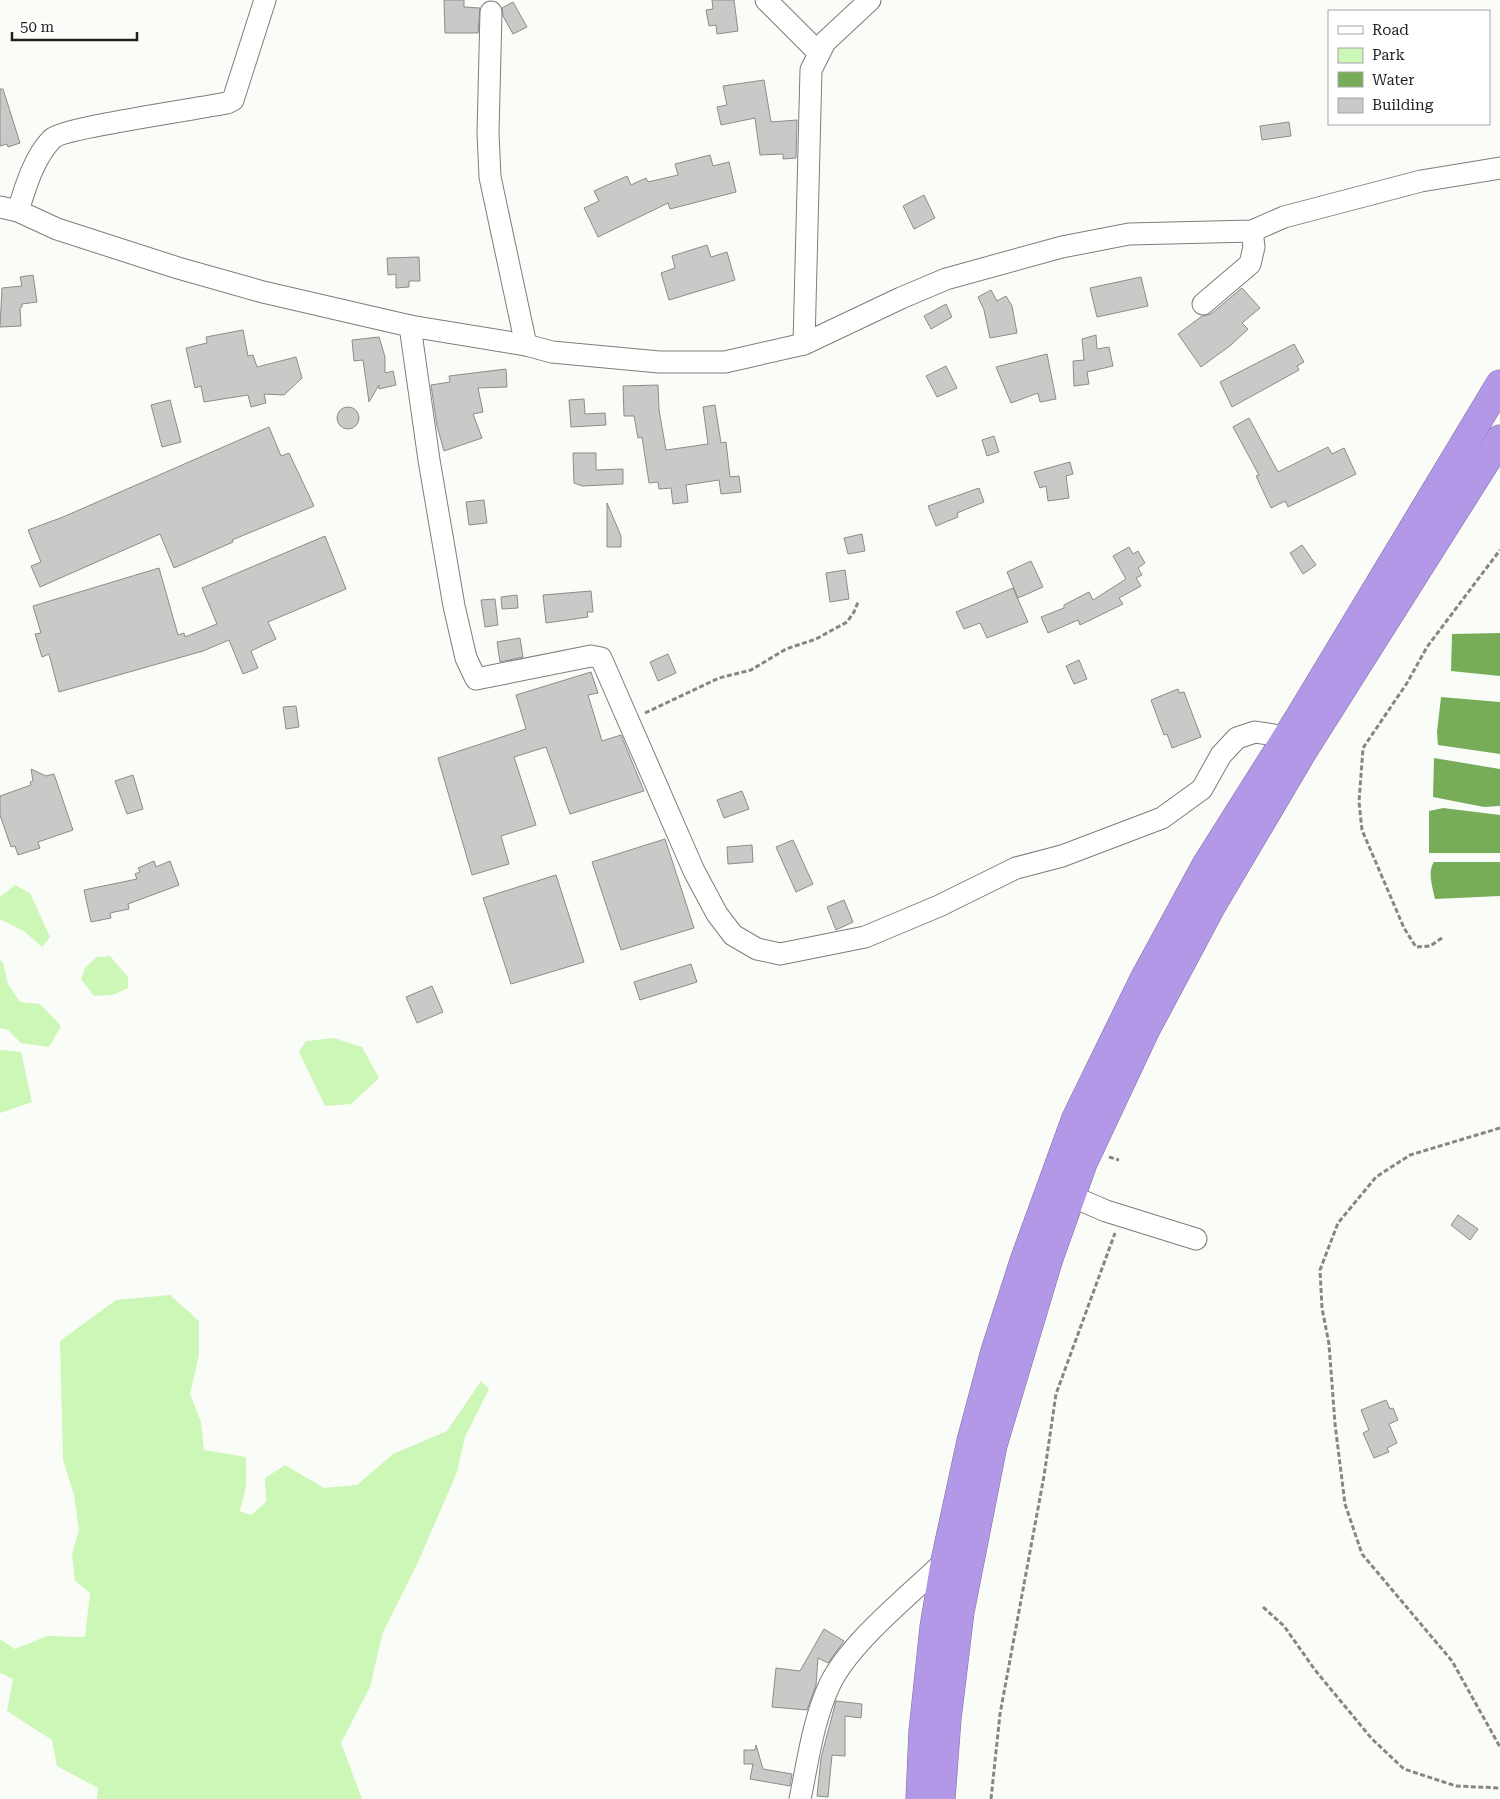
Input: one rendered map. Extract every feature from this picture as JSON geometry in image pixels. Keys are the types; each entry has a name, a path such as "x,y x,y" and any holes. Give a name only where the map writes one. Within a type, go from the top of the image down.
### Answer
{"highway":[{"path":"920,1799 928,1680 945,1560 971,1441 995,1351 1024,1261 1076,1118 1143,981 1206,865 1287,737 1500,384"},
{"path":"942,1799 947,1719 960,1612 993,1445 1049,1258 1083,1163 1145,1031 1211,907 1303,751 1500,439"}],"street":[{"path":"265,0 233,100 227,104 81,129 56,136 50,142 9,209 57,230 178,268 263,292 410,326 526,345 552,352 659,362 725,362 804,344 946,279 1019,258 1129,234 1252,231 1284,217 1421,181 1500,168"},
{"path":"766,0 818,52"},
{"path":"804,344 811,70 818,52 825,42 870,0"},
{"path":"491,12 488,133 490,177 526,345"},
{"path":"1203,304 1250,264 1254,247 1252,231"},
{"path":"410,326 429,460 454,606 466,658 476,679 596,656 601,658 694,871 717,914 734,934 757,949 780,954 865,937 939,906 1016,868 1062,856 1162,818 1202,789 1221,755 1238,738 1255,732 1287,737"},
{"path":"1071,1196 1122,1216 1196,1239"},
{"path":"800,1799 820,1710 838,1670 856,1646 945,1560"}],"path":[{"path":"1442,938 1430,946 1416,947 1404,928 1362,830 1359,802 1362,748 1407,684 1427,647 1500,550"},
{"path":"619,700 634,712 647,713 719,678 751,670 786,649 829,632 846,622 854,612 858,602"},
{"path":"1500,1128 1410,1155 1376,1177 1338,1223 1320,1270 1322,1308 1329,1344 1335,1424 1345,1504 1362,1554 1452,1661 1500,1747"},
{"path":"991,1799 1000,1714 1044,1476 1056,1394 1122,1216"},
{"path":"1263,1607 1284,1626 1315,1670 1372,1739 1404,1769 1456,1786 1500,1788"}],"green space":[{"path":"15,885 30,893 50,937 42,947 24,931 0,919 0,897"},
{"path":"110,956 128,977 128,988 113,995 94,996 81,979 85,968 97,957"},
{"path":"0,960 3,963 8,984 20,1002 40,1004 61,1026 49,1047 21,1043 8,1030 0,1028"},
{"path":"334,1038 362,1047 379,1078 351,1104 325,1106 299,1052 306,1041"},
{"path":"0,1050 21,1052 32,1102 0,1113"},
{"path":"170,1295 199,1321 199,1355 190,1394 201,1422 204,1450 246,1457 246,1486 240,1511 251,1515 266,1502 265,1478 285,1465 324,1488 357,1485 393,1454 447,1431 481,1381 489,1389 465,1437 457,1472 419,1560 383,1632 370,1687 341,1743 362,1799 97,1799 98,1788 57,1766 52,1740 7,1711 13,1679 0,1673 0,1639 15,1649 47,1636 85,1637 90,1593 75,1581 72,1554 79,1530 74,1495 63,1460 60,1341 116,1300"}],"water":[{"path":"1500,633 1500,676 1451,671 1452,634"},
{"path":"1441,697 1500,702 1500,754 1438,745 1437,732"},
{"path":"1434,758 1500,769 1500,806 1484,807 1433,797"},
{"path":"1443,808 1500,815 1500,853 1429,853 1429,811"},
{"path":"1434,862 1500,862 1500,896 1435,899 1431,875"}],"building":[{"path":"444,0 464,0 464,7 480,8 478,33 445,33"},
{"path":"712,0 734,0 738,31 717,34 716,25 709,26 706,10 713,9"},
{"path":"513,2 527,27 513,34 503,16 502,8"},
{"path":"764,80 771,122 797,120 796,158 783,159 783,154 760,155 755,118 721,125 717,107 727,105 723,86"},
{"path":"0,89 3,89 20,143 8,147 7,144 0,146"},
{"path":"1289,122 1291,136 1262,140 1260,126"},
{"path":"710,155 713,166 729,162 736,192 670,209 668,203 598,237 584,208 599,201 594,191 627,176 631,185 646,178 648,182 678,175 675,164"},
{"path":"924,195 935,218 914,229 903,206"},
{"path":"707,245 711,257 727,252 735,280 669,300 661,273 675,268 672,256"},
{"path":"419,257 420,281 409,281 409,287 396,288 396,274 388,275 387,258"},
{"path":"33,275 37,302 22,304 20,308 21,326 0,327 2,288 22,286 20,277"},
{"path":"1141,277 1148,306 1097,317 1090,288"},
{"path":"1242,288 1260,308 1242,323 1248,329 1231,345 1201,367 1178,334 1202,316 1211,314"},
{"path":"991,290 997,301 1006,296 1012,306 1017,333 990,338 984,310 978,297"},
{"path":"946,304 952,317 931,329 924,316"},
{"path":"243,330 248,356 253,355 257,367 296,357 302,378 284,395 264,394 266,403 251,407 248,395 204,402 201,386 195,388 186,348 207,343 206,337"},
{"path":"1096,335 1097,349 1109,347 1113,366 1087,372 1089,384 1074,386 1073,361 1084,360 1082,339"},
{"path":"379,337 385,357 385,373 393,371 396,385 379,389 379,385 369,402 363,360 354,361 352,340"},
{"path":"1294,344 1304,362 1297,366 1299,370 1232,407 1220,382"},
{"path":"1047,354 1056,399 1040,402 1038,393 1011,403 996,367"},
{"path":"946,366 957,388 937,397 926,376"},
{"path":"506,369 507,387 478,388 483,412 473,414 482,438 444,451 437,426 431,385 450,382 449,376"},
{"path":"658,385 659,410 666,450 708,444 703,407 715,405 721,443 726,442 730,477 739,476 741,492 721,494 719,480 686,485 688,502 673,504 671,488 659,489 658,482 649,483 642,437 638,438 634,416 624,416 623,386"},
{"path":"584,399 585,414 605,413 606,425 571,427 569,400"},
{"path":"170,400 181,442 162,447 151,405"},
{"path":"348,407 356,410 359,418 356,426 348,429 340,426 337,418 340,410"},
{"path":"1249,418 1278,472 1328,447 1332,454 1344,448 1356,474 1288,507 1285,501 1271,508 1256,476 1259,475 1233,427"},
{"path":"269,427 281,456 289,453 314,506 232,540 233,542 174,568 160,534 40,587 31,566 41,562 28,530 63,517"},
{"path":"994,436 999,452 987,456 982,440"},
{"path":"573,453 596,453 596,470 623,469 623,484 582,486 574,483"},
{"path":"1070,462 1073,474 1066,476 1069,498 1048,501 1046,486 1040,488 1034,472"},
{"path":"979,488 984,502 957,513 958,517 936,526 928,506"},
{"path":"484,500 487,523 469,525 466,502"},
{"path":"607,503 621,536 621,547 607,547"},
{"path":"862,534 865,551 848,554 844,538"},
{"path":"325,536 346,589 268,622 276,639 251,651 258,668 243,674 229,640 203,651 59,692 49,654 42,657 35,634 41,633 33,606 159,568 178,635 184,633 185,637 217,624 202,588"},
{"path":"1302,545 1316,565 1303,574 1290,553"},
{"path":"1129,547 1133,554 1138,551 1145,563 1138,568 1142,575 1136,578 1141,586 1119,598 1123,604 1080,625 1078,620 1048,633 1041,617 1064,608 1064,605 1089,592 1093,600 1126,579 1113,556"},
{"path":"1031,561 1043,587 1018,598 1007,572"},
{"path":"845,570 849,599 830,602 826,573"},
{"path":"1013,588 1028,622 987,638 980,623 964,629 956,612"},
{"path":"591,591 593,612 587,612 588,617 546,623 543,595"},
{"path":"517,595 518,608 502,609 501,597"},
{"path":"495,599 498,625 485,627 481,600"},
{"path":"520,638 523,657 500,662 497,642"},
{"path":"668,654 676,673 658,681 650,662"},
{"path":"1079,660 1087,679 1074,684 1066,666"},
{"path":"591,672 598,693 588,695 602,741 621,735 644,791 570,814 546,747 514,757 536,825 501,836 509,864 472,875 438,758 526,729 516,695"},
{"path":"1178,689 1179,693 1184,692 1201,737 1172,748 1167,734 1164,735 1151,700"},
{"path":"296,706 299,727 286,729 283,707"},
{"path":"31,769 46,776 54,774 73,830 38,842 40,848 18,855 15,846 11,847 0,815 0,796 31,785 30,782 33,781"},
{"path":"133,775 143,809 127,814 115,781"},
{"path":"742,791 749,809 724,818 717,800"},
{"path":"665,839 694,928 621,950 592,862"},
{"path":"793,840 813,884 796,892 776,847"},
{"path":"752,845 753,862 728,864 727,847"},
{"path":"154,861 156,867 170,861 179,885 128,904 129,909 110,913 111,918 91,922 84,890 137,879 135,874 140,872 138,868"},
{"path":"556,875 584,962 511,984 483,898"},
{"path":"844,900 853,922 836,930 827,907"},
{"path":"691,964 697,982 640,1000 634,982"},
{"path":"432,986 443,1012 417,1023 406,997"},
{"path":"1458,1215 1478,1229 1470,1240 1451,1225"},
{"path":"1386,1400 1390,1409 1393,1408 1398,1420 1389,1424 1397,1443 1387,1448 1389,1452 1374,1458 1363,1433 1369,1430 1361,1410"},
{"path":"824,1629 844,1641 828,1663 818,1658 816,1685 807,1710 772,1707 776,1668 800,1671"},
{"path":"836,1701 862,1704 861,1718 845,1716 845,1756 832,1755 828,1797 817,1796 821,1758"},
{"path":"756,1745 763,1769 792,1774 790,1786 750,1779 753,1764 744,1764 744,1750 755,1750"}]}
